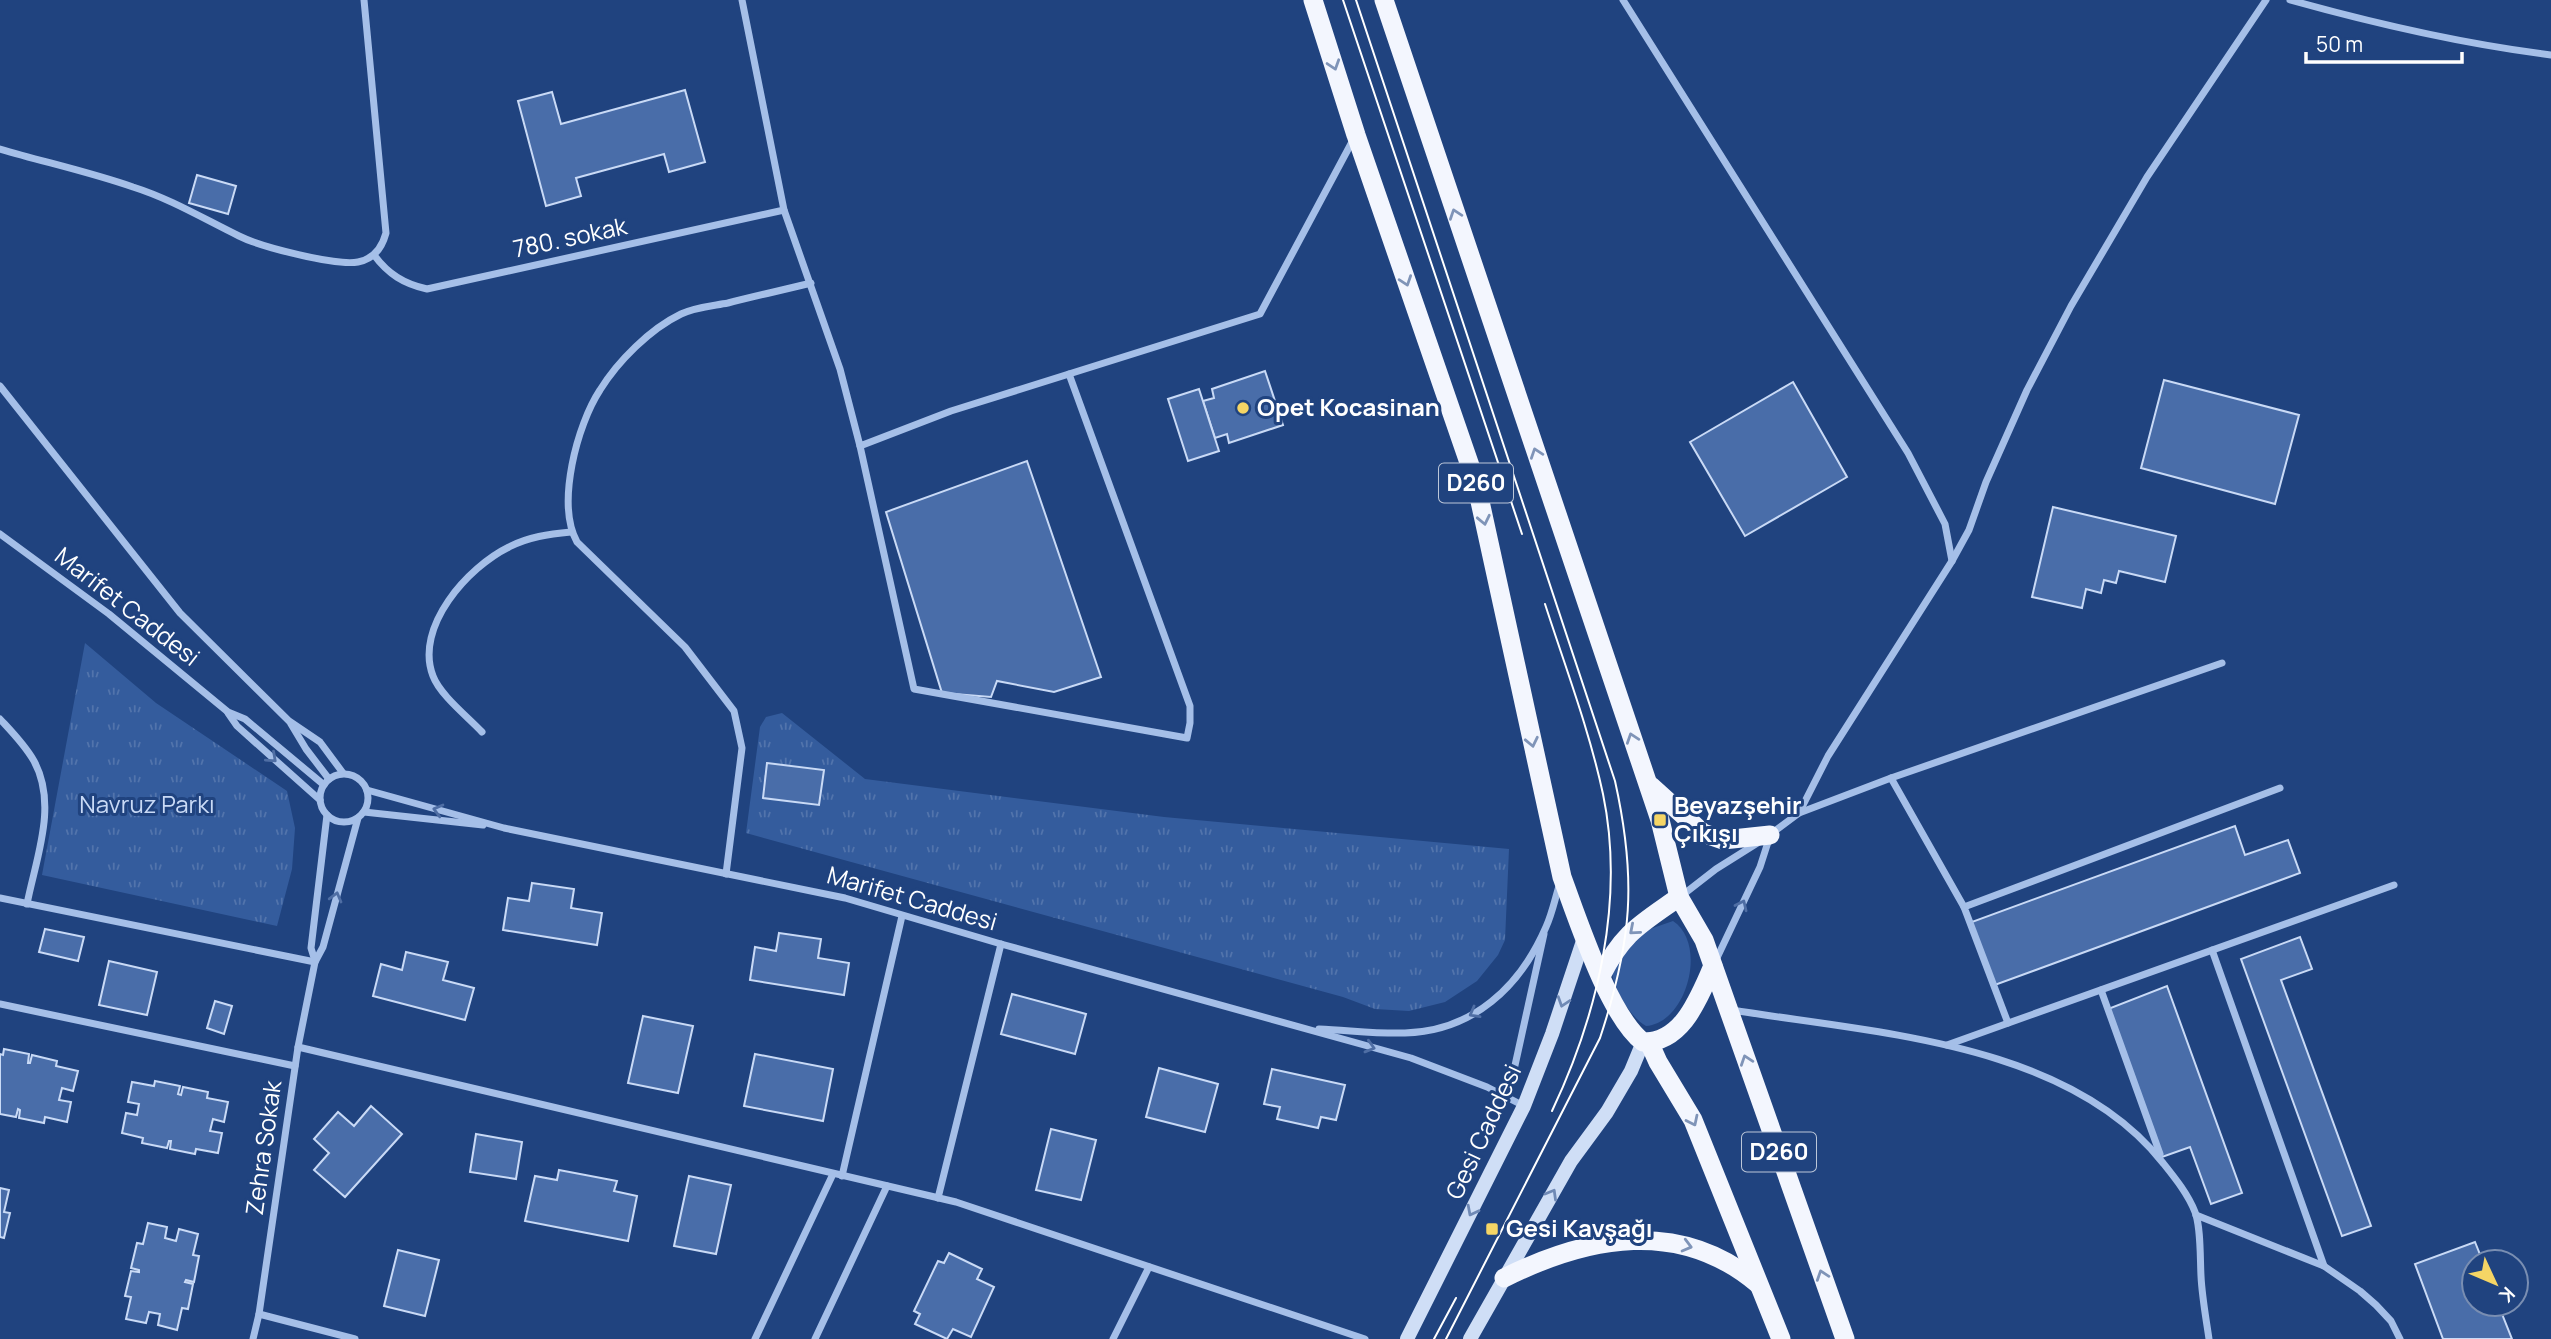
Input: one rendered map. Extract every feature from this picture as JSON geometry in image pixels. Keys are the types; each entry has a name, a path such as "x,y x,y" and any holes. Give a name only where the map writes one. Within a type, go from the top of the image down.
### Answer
{"highway":[{"name":"D260","path":"1313,0 1356,135 1476,483 1562,877 1601,976"},
{"name":"D260","path":"1384,0 1660,820 1679,897"},
{"path":"1647,782 1703,832 1723,840 1770,835"},
{"path":"1679,897 1704,940 1713,966 1697,1002 1684,1022 1665,1038 1646,1042 1636,1037 1622,1017 1601,976 1611,956 1633,929 1679,897"},
{"name":"D260","path":"1713,966 1845,1339"},
{"name":"D260","path":"1646,1042 1693,1119 1781,1339"},
{"path":"1504,1278 1528,1266 1580,1248 1652,1240 1672,1242 1710,1254 1745,1273 1760,1286"}],"main road":[{"name":"Gesi Caddesi","path":"1407,1339 1524,1105 1552,1034 1584,938"},
{"path":"1475,1336 1504,1278 1571,1161 1607,1112 1646,1042"}],"street":[{"path":"0,149 143,190 188,208 241,237 267,246 357,262 374,255 380,249 386,233 364,0"},
{"path":"742,0 785,210 840,369 860,446 914,689 1187,738 1190,706 1069,374"},
{"path":"1623,0 1908,453 1945,524 1952,561"},
{"path":"1799,813 1828,756 1969,530 1986,482 2027,390 2071,306 2147,177 2266,0"},
{"path":"2290,0 2452,39 2551,55"},
{"path":"860,446 951,411 1260,314 1356,135"},
{"name":"780. sokak","path":"374,255 395,277 427,289 785,210"},
{"path":"726,874 742,748 734,711 685,646 585,551 571,532 568,514 570,483 578,442 591,405 626,358 660,328 681,314 811,283"},
{"path":"0,386 180,612 289,720 320,742 343,773 358,778 367,790 368,798 323,947 316,962"},
{"path":"482,732 437,685 428,650 433,630 455,592 479,566 494,555 529,539 571,532"},
{"name":"Marifet Caddesi","path":"0,534 92,601 228,712"},
{"path":"1679,897 1799,813 1891,778 2222,663"},
{"path":"228,712 245,719 326,782"},
{"path":"228,712 237,726 320,800 327,815 311,948 316,962"},
{"path":"0,719 28,751 38,770 44,791 44,822 27,904"},
{"path":"289,720 326,782"},
{"path":"320,800 326,782 343,773"},
{"path":"1891,778 1964,907 2008,1023"},
{"path":"1964,907 2280,788"},
{"path":"367,790 504,828"},
{"path":"327,815 342,821 361,815 504,828"},
{"name":"Marifet Caddesi","path":"504,828 845,898 1304,1028"},
{"path":"1713,966 1760,867 1770,835"},
{"path":"1508,1097 1546,927 1562,877"},
{"path":"1947,1045 2394,885"},
{"path":"0,898 316,962"},
{"path":"842,1176 902,916"},
{"path":"1304,1028 1404,1033 1449,1025 1489,1004 1512,985 1546,927"},
{"path":"938,1198 1001,944"},
{"path":"2212,950 2324,1266"},
{"name":"Zehra Sokak","path":"253,1339 259,1314 298,1046 316,962"},
{"path":"2101,990 2162,1161"},
{"path":"0,1004 295,1066"},
{"path":"1728,1010 1947,1045 2013,1064 2071,1088 2119,1118 2140,1136 2162,1161 2185,1193 2196,1215 2201,1283 2209,1339"},
{"path":"1304,1028 1411,1058 1524,1105"},
{"path":"298,1046 938,1198 1365,1339"},
{"path":"755,1339 833,1174"},
{"path":"815,1339 887,1186"},
{"path":"2196,1215 2324,1266 2376,1305 2391,1321 2400,1339"},
{"path":"1113,1339 1149,1267"},
{"path":"259,1314 355,1339"}],"green space":[{"name":"Navruz Parkı","path":"85,643 156,703 287,791 295,828 292,869 277,926 42,875"},
{"path":"782,713 865,779 1164,817 1509,849 1505,940 1498,955 1477,981 1445,1002 1409,1011 1375,1009 1343,997 746,833 760,727 766,717"},
{"path":"1673,921 1684,932 1689,947 1691,964 1688,981 1682,998 1672,1012 1660,1022 1646,1026 1631,1012 1619,994 1612,970 1614,959 1650,929"}],"building":[{"path":"685,90 705,162 669,172 664,154 576,178 581,196 546,206 518,101 552,92 561,124"},
{"path":"197,175 236,186 228,214 189,203"},
{"path":"1265,371 1283,425 1229,443 1227,434 1215,438 1203,401 1214,398 1212,389"},
{"path":"2164,380 2299,415 2275,504 2141,468"},
{"path":"1793,382 1847,477 1745,536 1690,442"},
{"path":"1199,389 1219,451 1188,461 1168,399"},
{"path":"1027,461 1101,677 1054,692 997,681 991,697 942,693 886,512"},
{"path":"2053,507 2176,536 2165,582 2119,571 2116,583 2104,580 2101,593 2086,589 2082,608 2032,597"},
{"path":"767,763 824,770 819,805 763,798"},
{"path":"2235,826 2245,855 2288,840 2300,873 1992,986 1969,923"},
{"path":"532,883 574,889 571,908 602,913 597,945 503,930 508,898 529,901"},
{"path":"45,929 84,937 78,961 39,952"},
{"path":"779,933 821,939 818,958 849,963 844,995 750,980 755,947 776,951"},
{"path":"2300,937 2312,969 2281,980 2371,1226 2342,1236 2241,959"},
{"path":"406,952 448,962 443,980 474,988 465,1020 373,996 381,964 402,970"},
{"path":"109,961 157,972 147,1015 99,1005"},
{"path":"2167,986 2242,1193 2211,1204 2190,1147 2162,1157 2108,1009"},
{"path":"1012,994 1086,1014 1075,1054 1001,1034"},
{"path":"215,1001 232,1006 224,1034 207,1028"},
{"path":"643,1016 693,1026 678,1093 628,1083"},
{"path":"4,1049 29,1054 28,1063 32,1055 57,1061 56,1066 78,1071 73,1091 62,1088 59,1100 71,1102 67,1122 45,1117 44,1123 19,1118 18,1109 16,1117 0,1114 0,1054 3,1055"},
{"path":"755,1054 833,1069 823,1121 744,1106"},
{"path":"1159,1068 1218,1084 1205,1132 1146,1117"},
{"path":"1272,1069 1345,1085 1336,1120 1321,1117 1318,1128 1277,1119 1280,1107 1264,1104"},
{"path":"155,1081 180,1086 178,1094 181,1095 183,1087 208,1092 207,1098 228,1102 224,1122 213,1119 210,1131 222,1133 218,1153 196,1149 195,1154 170,1149 171,1141 167,1148 142,1143 143,1138 122,1133 126,1113 137,1115 139,1104 128,1102 132,1082 154,1086"},
{"path":"371,1106 402,1134 345,1197 314,1170 329,1153 314,1139 338,1112 354,1126"},
{"path":"1051,1129 1096,1140 1081,1200 1036,1190"},
{"path":"476,1134 522,1142 516,1179 470,1172"},
{"path":"559,1170 617,1181 614,1191 637,1196 628,1241 525,1221 535,1176 557,1180"},
{"path":"689,1176 731,1185 716,1254 674,1246"},
{"path":"0,1188 9,1190 4,1212 10,1213 4,1238 0,1237"},
{"path":"148,1223 167,1227 165,1238 176,1241 179,1229 198,1234 193,1255 199,1256 194,1282 185,1282 193,1284 188,1309 182,1308 177,1330 158,1325 160,1314 149,1312 146,1323 126,1319 131,1297 125,1296 131,1271 139,1272 131,1268 137,1243 143,1244"},
{"path":"2475,1242 2477,1248 2460,1248 2460,1318 2504,1318 2512,1339 2443,1339 2415,1264"},
{"path":"398,1250 439,1260 425,1316 384,1306"},
{"path":"949,1253 982,1269 977,1279 994,1287 971,1337 953,1329 947,1339 915,1324 920,1314 914,1311 938,1261 944,1263"}],"tram line":[{"path":"1343,0 1522,534"},
{"path":"1356,0 1615,781 1626,849 1628,910 1625,940 1600,1038 1446,1339"},
{"path":"1545,604 1584,722 1603,794 1611,875 1609,915 1594,996 1568,1074 1552,1111"},
{"path":"1434,1339 1456,1298"}],"place":[{"name":"Opet Kocasinan","path":"1243,408"},
{"name":"Beyazşehir Çıkışı","path":"1660,820"},
{"name":"Gesi Kavşağı","path":"1492,1229"}]}
